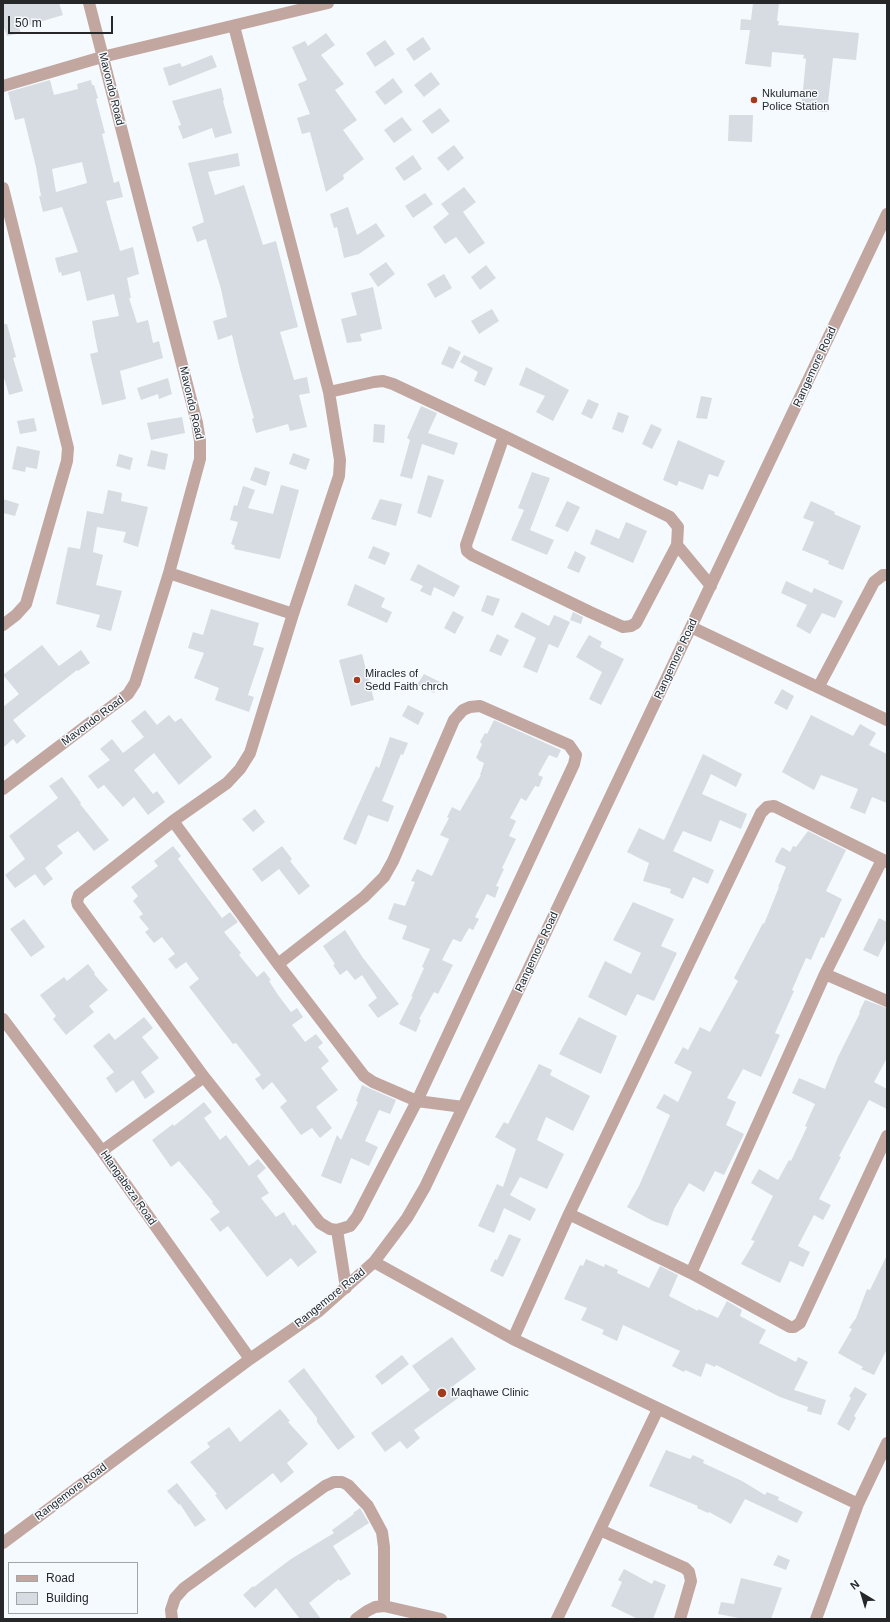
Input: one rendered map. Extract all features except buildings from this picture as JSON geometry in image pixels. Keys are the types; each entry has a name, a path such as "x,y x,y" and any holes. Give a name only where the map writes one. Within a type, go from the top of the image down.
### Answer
{"street":[{"name":"Mavondo Road","path":"3,789 128,694 135,683 169,574 200,459 200,441 89,3"},
{"path":"3,86 102,57 328,3"},
{"path":"234,26 329,392 340,460 339,476 293,614 250,753 240,769 226,783 173,821 79,896 77,901 78,905 204,1077 320,1223 337,1230 350,1226 357,1217 417,1101 574,764 576,755 569,745 480,706 470,707 463,710 454,720 393,861 384,877 364,897 278,964"},
{"path":"3,188 68,448 67,461 26,604 16,615 3,625"},
{"name":"Rangemore Road","path":"3,1543 250,1359 318,1311 374,1262 407,1218 425,1187 887,214"},
{"path":"329,392 383,381 393,384 504,436 670,517 678,526 677,545 636,623 628,628 590,612 472,555 468,551 466,545 504,436"},
{"path":"677,545 711,586"},
{"path":"169,574 293,614"},
{"path":"819,686 874,582 883,575 887,575"},
{"path":"691,627 819,686 887,720"},
{"path":"513,1339 569,1214 761,813 767,807 774,806 884,861 825,974 691,1273"},
{"path":"173,821 278,964 364,1076 373,1082 417,1101 463,1107"},
{"path":"825,974 887,1001"},
{"name":"Hlangabeza Road","path":"3,1019 102,1151 250,1359"},
{"path":"102,1151 204,1077"},
{"path":"569,1214 691,1273 790,1327 797,1326 800,1323 887,1136"},
{"path":"337,1230 346,1288"},
{"path":"374,1262 513,1339 858,1504"},
{"path":"557,1619 658,1409"},
{"path":"816,1619 858,1504 887,1443"},
{"path":"172,1619 171,1610 175,1598 184,1588 325,1486 338,1482 348,1485 368,1506 382,1532 384,1547 384,1606"},
{"path":"600,1530 685,1568 689,1572 690,1581 680,1619"},
{"path":"356,1619 366,1611 375,1607 384,1606 441,1619"}],"place":[{"name":"Nkulumane Police Station","path":"754,100"},
{"name":"Miracles of Sedd Faith chrch","path":"357,680"},
{"name":"Maqhawe Clinic","path":"442,1393"}]}
